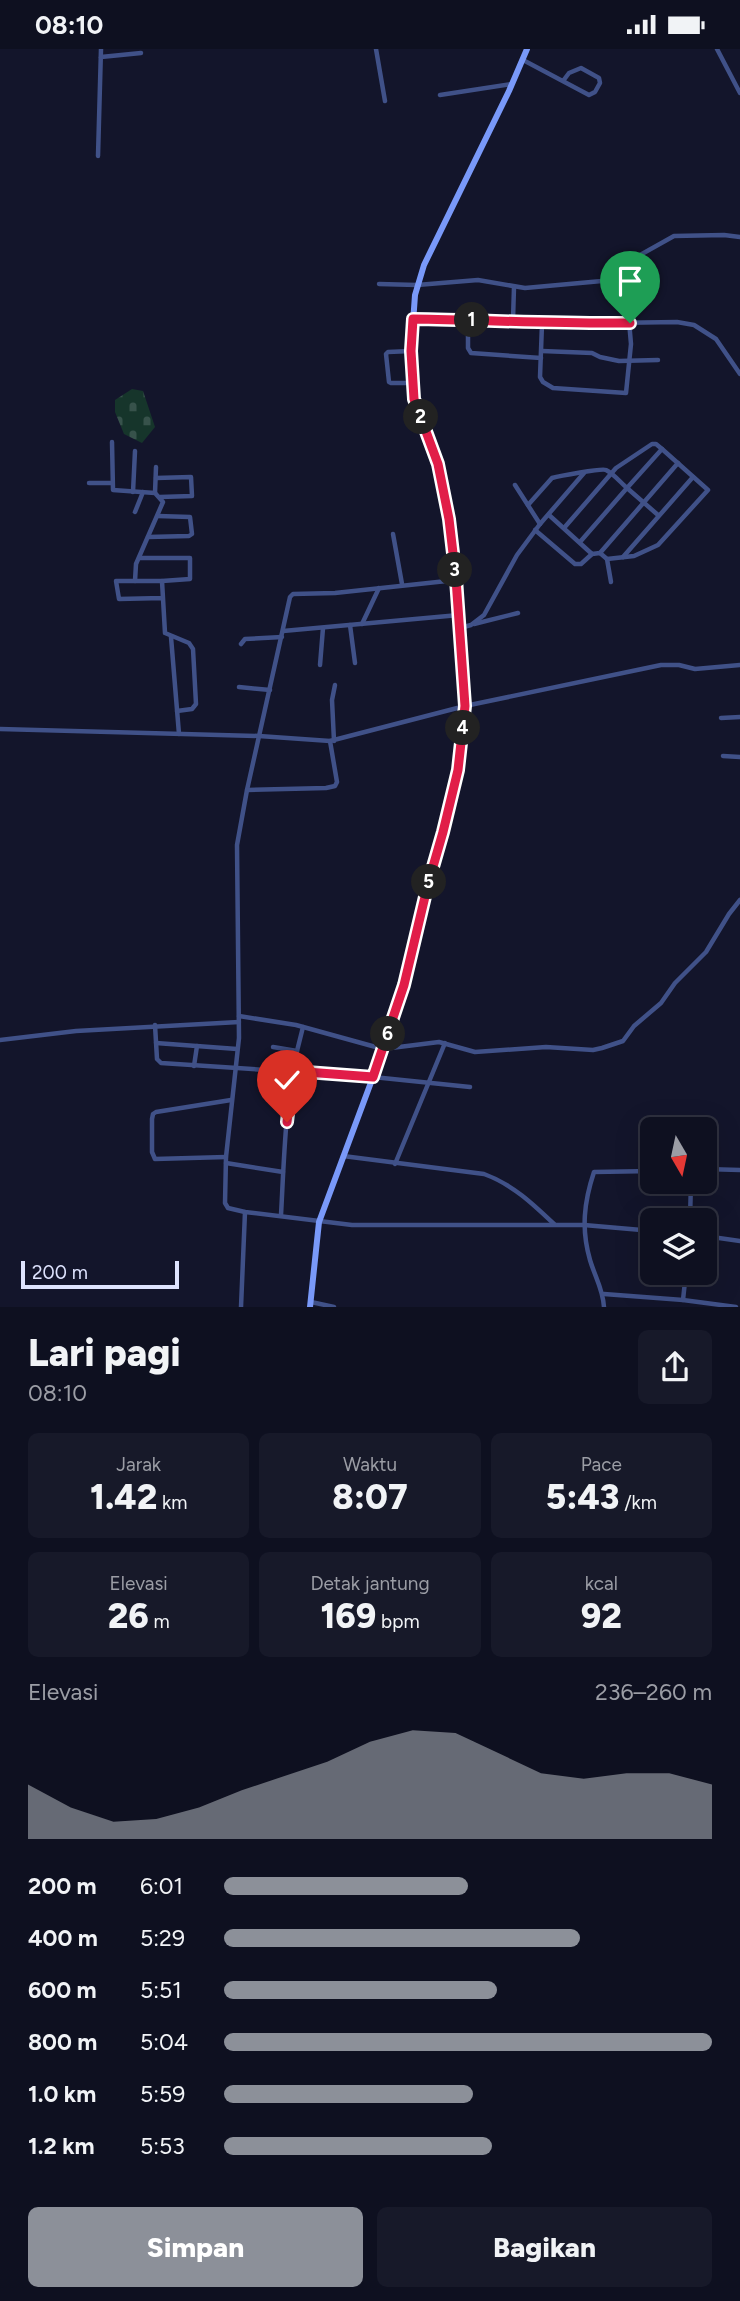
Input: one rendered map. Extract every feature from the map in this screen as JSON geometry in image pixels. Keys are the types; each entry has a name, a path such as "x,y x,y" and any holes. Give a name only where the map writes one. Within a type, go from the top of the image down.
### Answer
{"street":[{"path":"98,156 102,49"},
{"path":"376,49 385,101"},
{"path":"334,1307 311,1305 319,1222 404,985 452,795 463,737 465,706 460,628 449,519 438,464 417,408 412,383 411,351 417,285 443,224 527,49"},
{"path":"717,49 740,93"},
{"path":"101,57 141,53"},
{"path":"523,59 589,95 595,92 600,83 599,78 581,68 569,73 564,81"},
{"path":"440,96 512,83"},
{"path":"542,324 540,377 543,382 553,388 626,393 631,344 624,264 674,236 740,237"},
{"path":"379,284 417,285 478,280 525,288 624,279"},
{"path":"513,320 514,287"},
{"path":"413,319 513,320 542,324 692,324 720,344 740,374"},
{"path":"468,320 468,348 471,353 541,358"},
{"path":"411,351 386,354 388,381 412,383"},
{"path":"542,351 592,353 604,359 628,361 658,360"},
{"path":"112,442 114,491 192,496 191,477 156,478"},
{"path":"564,528 620,464 652,444 656,444 707,488 707,492 658,545 634,556 607,559"},
{"path":"580,542 662,449"},
{"path":"132,492 135,451"},
{"path":"535,530 578,566 592,554 600,553 678,463"},
{"path":"135,581 139,558 163,505 157,495 156,467"},
{"path":"528,505 552,478 599,468 611,473 658,515"},
{"path":"471,625 484,615 517,555 535,530 584,473"},
{"path":"623,557 693,477"},
{"path":"89,483 112,483"},
{"path":"515,485 540,524"},
{"path":"135,512 143,492"},
{"path":"549,515 592,554"},
{"path":"148,537 191,534 190,517 158,516"},
{"path":"393,534 402,585"},
{"path":"600,553 607,559 611,582"},
{"path":"139,558 190,558 190,579 116,581 120,599 162,598"},
{"path":"456,579 291,595 237,845 239,1019 226,1160 226,1203 228,1207 245,1212 352,1225 584,1225 640,1230"},
{"path":"162,581 163,629 167,636 189,643 193,649 197,704 192,709 177,711"},
{"path":"362,624 379,587"},
{"path":"460,628 518,613"},
{"path":"242,644 245,639 323,628 459,615"},
{"path":"350,625 355,663"},
{"path":"320,665 323,628"},
{"path":"171,637 179,734"},
{"path":"0,729 259,736 332,741 465,706 660,665 679,665 695,669 740,666"},
{"path":"247,790 335,786 337,782 332,741 332,700 335,685"},
{"path":"239,687 270,690"},
{"path":"721,718 740,717"},
{"path":"723,756 740,757"},
{"path":"0,1040 76,1031 239,1019 303,1027 383,1049 436,1042 475,1052 546,1047 593,1049 623,1041 634,1026 655,1010 675,983 706,952 740,900"},
{"path":"155,1025 159,1062 373,1077 470,1087"},
{"path":"281,1215 293,1071 303,1027"},
{"path":"156,1043 237,1049"},
{"path":"395,1164 445,1043"},
{"path":"194,1066 197,1046"},
{"path":"273,1047 297,1051"},
{"path":"231,1100 153,1114 152,1152 155,1159 226,1160 283,1172"},
{"path":"343,1156 458,1170 497,1179 534,1205 555,1225"},
{"path":"718,1169 740,1170"},
{"path":"604,1307 604,1294 590,1261 584,1225 585,1203 594,1172 640,1171"},
{"path":"241,1307 245,1212"},
{"path":"717,1238 740,1241"},
{"path":"683,1300 685,1285"},
{"path":"604,1294 736,1307"}],"green space":[{"path":"132,389 143,391 155,427 142,443 124,434 115,412 115,400"}],"route":[{"path":"287,1122 293,1071 373,1077 404,985 458,770 465,706 456,579 449,519 438,464 414,399 411,351 413,319 513,320 542,324 630,323"}]}
